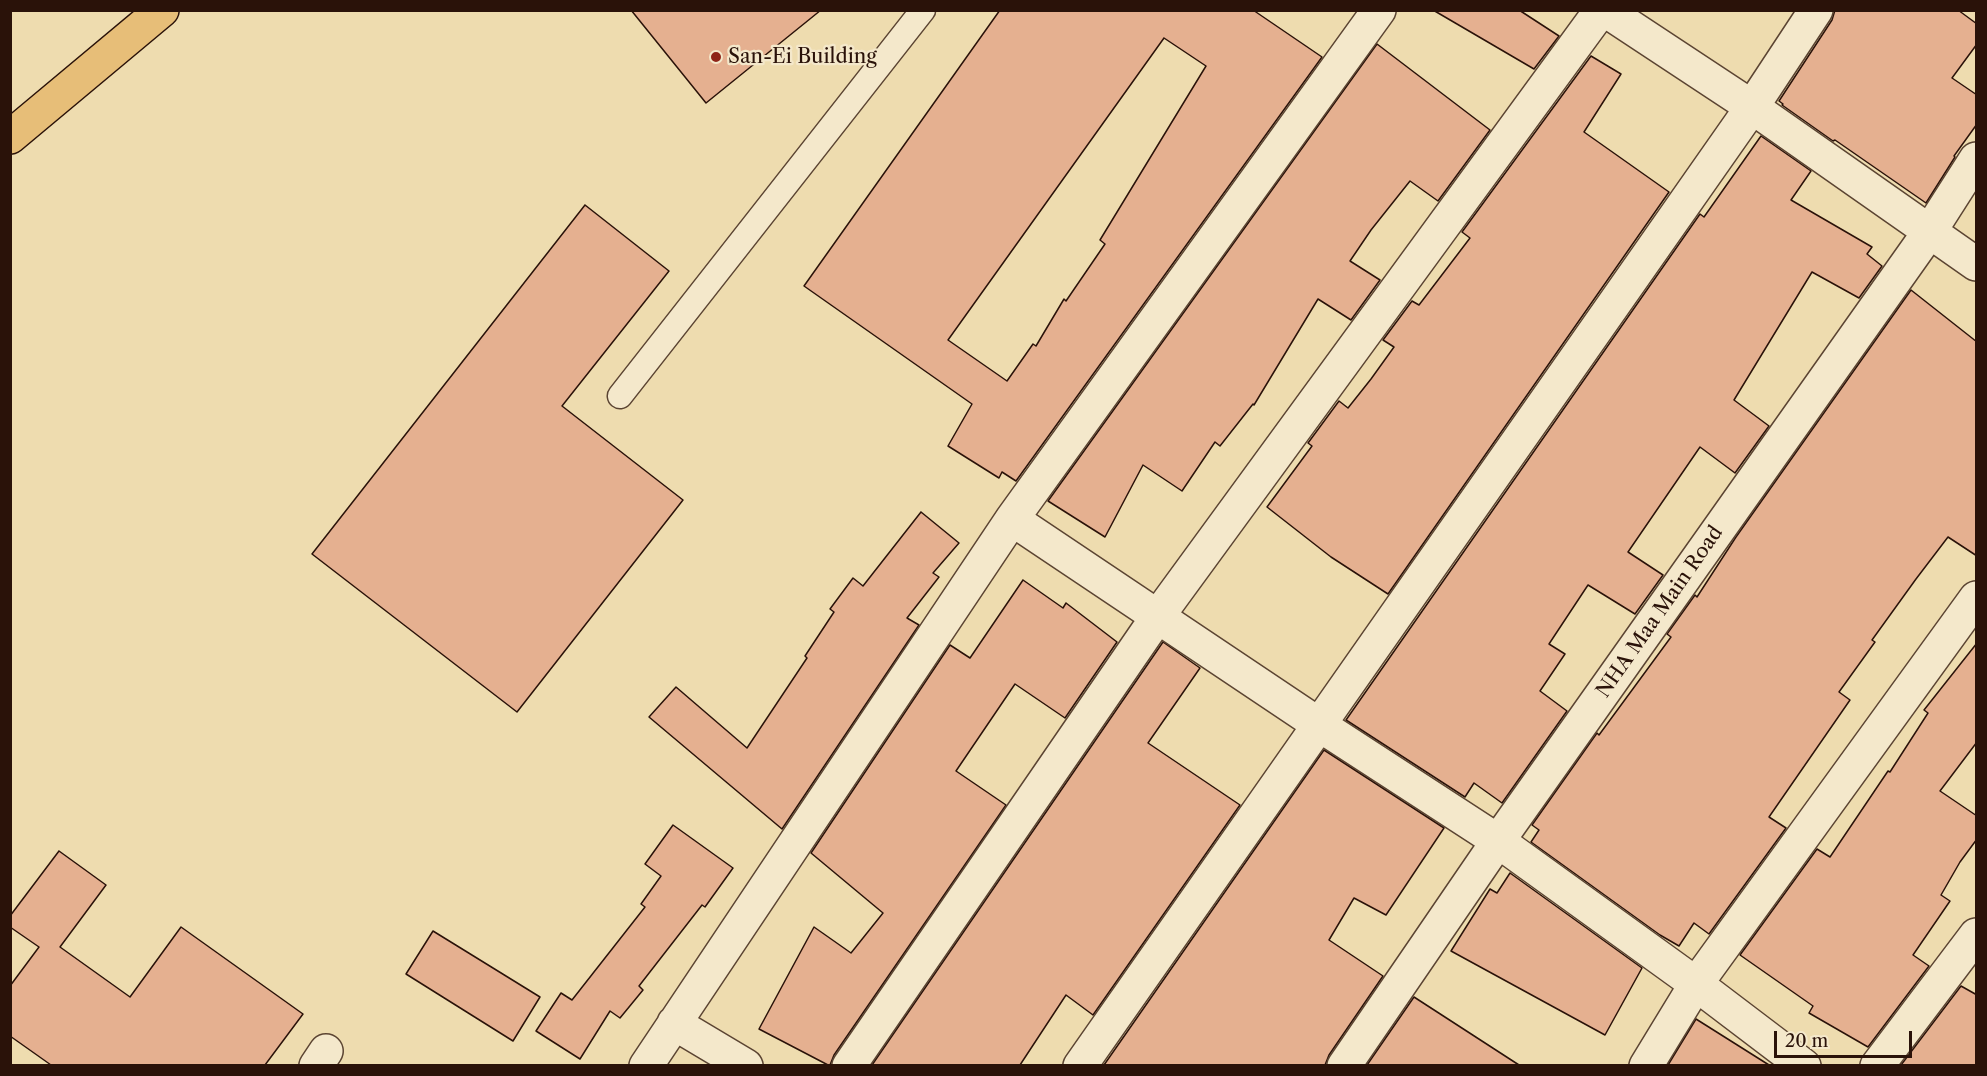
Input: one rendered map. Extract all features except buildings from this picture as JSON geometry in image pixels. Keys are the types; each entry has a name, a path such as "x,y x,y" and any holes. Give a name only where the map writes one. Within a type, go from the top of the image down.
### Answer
{"highway":[{"path":"10,137 162,10"}],"street":[{"path":"646,1065 1012,519 1380,10"},
{"path":"849,1065 1158,616 1603,10 1752,107 1977,264"},
{"path":"1080,1065 1752,107 1816,10"},
{"name":"NHA Maa Main Road","path":"1344,1065 1498,842 1930,231 1977,159"},
{"path":"1012,519 1498,842 1696,984 1804,1065"},
{"path":"1646,1065 1696,984 1977,598"},
{"path":"1877,1065 1977,934"},
{"path":"674,1023 746,1065"}],"lane":[{"path":"621,396 923,10"}],"place":[{"name":"San-Ei Building","path":"716,57"}]}
